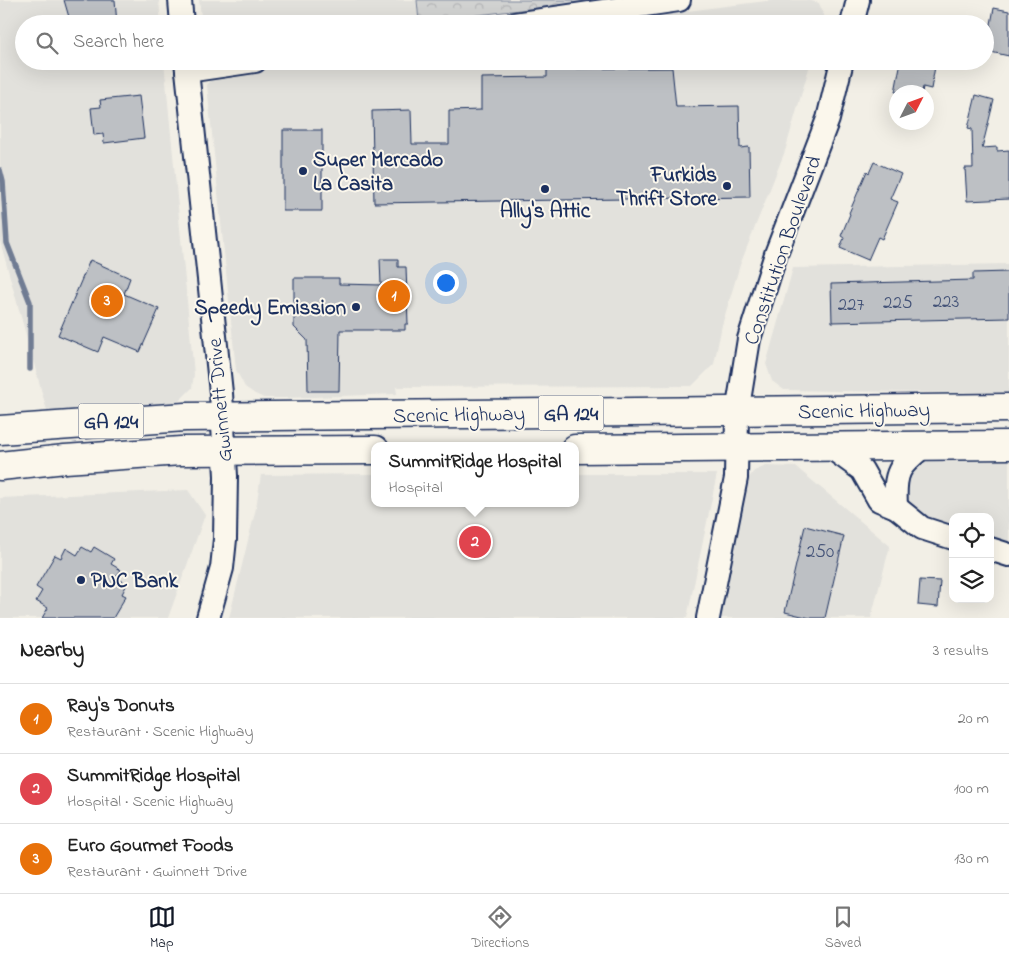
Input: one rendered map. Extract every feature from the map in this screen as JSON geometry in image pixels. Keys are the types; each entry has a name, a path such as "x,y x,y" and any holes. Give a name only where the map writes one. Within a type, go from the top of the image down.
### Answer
{"highway":[{"name":"Scenic Highway","path":"0,430 84,422 223,417 738,413 1009,408"},
{"name":"Scenic Highway","path":"579,449 1009,445"},
{"name":"Scenic Highway","path":"0,466 65,459 224,450 371,450"}],"street":[{"path":"180,0 181,15"},
{"path":"576,15 679,0"},
{"path":"854,15 858,0"},
{"name":"Gwinnett Drive","path":"186,70 223,417 225,539 222,568 208,618"},
{"name":"Constitution Boulevard","path":"708,618 733,495 738,413 749,339 762,295 828,119 840,70"},
{"path":"896,507 897,476 903,463 925,445"},
{"path":"829,446 862,470 879,500 896,507 922,528 949,537"},
{"path":"994,550 1009,555"}],"shaded area":[{"path":"0,0 159,0 160,15 15,15 15,70 165,70 194,374 192,388 175,405 49,418 0,241"},
{"path":"199,0 417,0 418,15 201,15"},
{"path":"774,0 808,0 819,3 824,15 656,15"},
{"path":"256,70 808,70 785,151 740,265 722,325 714,364 692,386 396,387 397,394 284,398 264,398 255,394 245,387 236,370 207,85 213,78 223,74"},
{"path":"1009,264 1009,394 784,390 772,381 766,364 793,268"},
{"path":"1009,455 1009,550 994,545 994,513 949,513 949,530 913,510 903,498 908,466 917,459"},
{"path":"766,466 796,467 890,546 871,618 718,618 747,480 754,471"},
{"path":"371,474 371,507 579,507 579,474 717,474 687,618 229,618 256,508 261,475"},
{"path":"188,490 205,515 168,618 0,618 0,498"}],"green space":[{"path":"417,0 604,0 478,15 418,15"}],"building":[{"path":"64,0 115,0 116,15 68,15"},
{"path":"994,8 1009,11 1009,56 994,53"},
{"path":"547,70 672,70 676,107 739,106 740,148 749,147 750,197 374,203 372,111 411,110 412,144 449,144 449,111 481,110 481,78 547,77"},
{"path":"899,70 934,70 932,85 896,85"},
{"path":"976,95 994,100 982,148 997,147 997,151 1009,150 1009,199 967,201 965,168 973,168 972,129 968,128"},
{"path":"139,96 144,138 104,143 103,134 94,135 91,108 101,107 100,100"},
{"name":"Super Mercado La Casita","path":"283,130 322,130 322,211 283,211"},
{"path":"874,162 901,174 890,199 898,202 882,239 878,237 868,260 840,248 844,238 841,236 849,213 867,171 869,173"},
{"path":"380,259 398,259 398,267 406,267 408,324 405,324 405,330 340,330 339,391 308,391 307,340 294,327 294,278 339,278 339,284 381,285"},
{"path":"90,260 130,278 124,294 159,309 140,352 104,337 98,352 58,335"},
{"path":"1009,272 1009,318 832,322 831,284 973,280 973,273"},
{"path":"805,526 844,536 825,618 810,618 785,612"},
{"name":"PNC Bank","path":"82,547 91,552 94,547 114,559 111,564 121,570 116,577 127,584 122,594 126,596 113,618 42,618 48,608 36,601 42,591 36,587 55,555 61,558 66,548 77,555"},
{"path":"920,580 940,581 938,607 918,605"}],"waterway":[{"path":"0,170 3,182 7,243 30,302 30,369"}],"place":[{"name":"Super Mercado La Casita","path":"303,171"},
{"name":"Furkids Thrift Store","path":"727,186"},
{"name":"Ally's Attic","path":"545,189"},
{"name":"Ray's Donuts","path":"394,296"},
{"name":"Euro Gourmet Foods","path":"107,301"},
{"name":"Speedy Emission","path":"356,307"},
{"name":"SummitRidge Hospital","path":"475,542"},
{"name":"PNC Bank","path":"81,580"}]}
